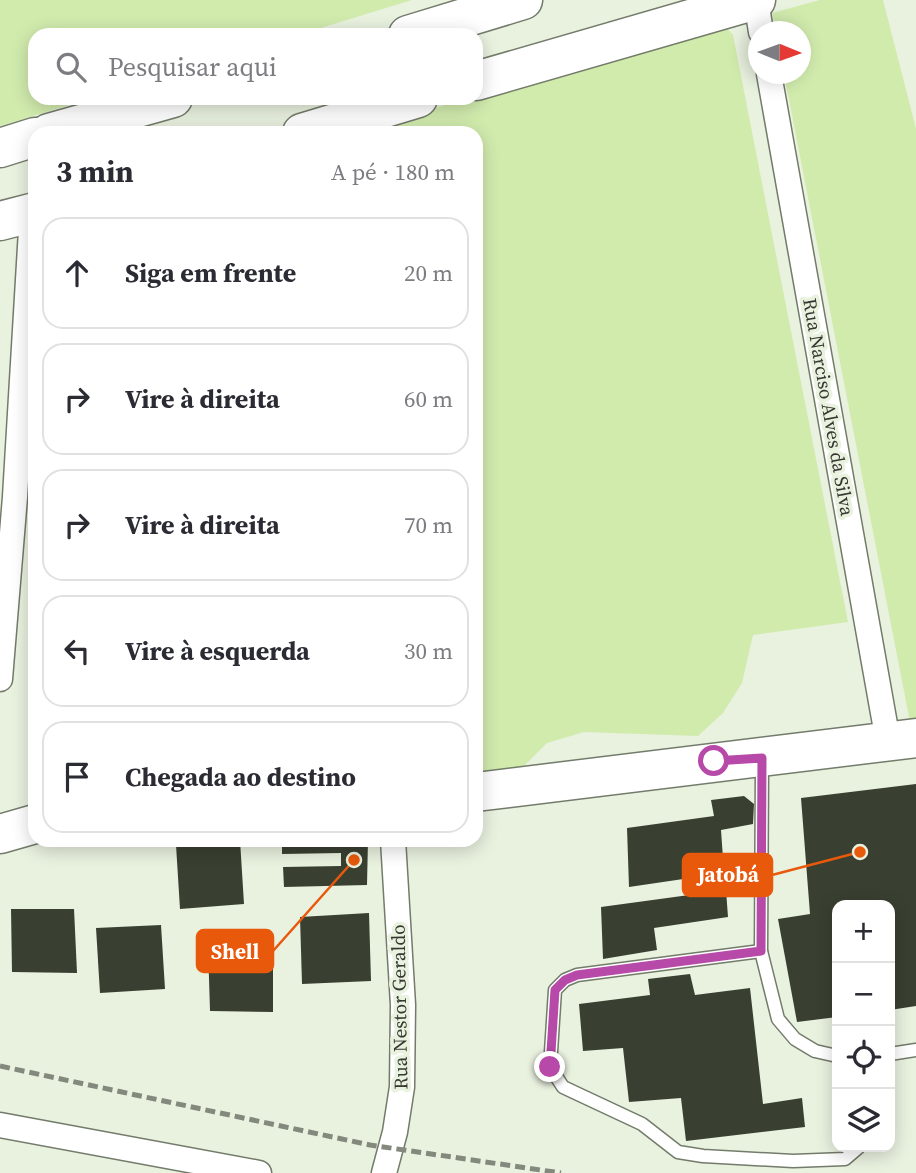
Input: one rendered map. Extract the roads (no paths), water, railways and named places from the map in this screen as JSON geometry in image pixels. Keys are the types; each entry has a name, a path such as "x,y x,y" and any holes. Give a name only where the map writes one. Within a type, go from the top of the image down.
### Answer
{"main road":[{"path":"431,28 523,0"},
{"path":"483,79 756,0"},
{"path":"96,126 115,123 157,105"},
{"path":"325,126 395,105"},
{"path":"0,148 28,140"},
{"path":"0,222 28,214"},
{"path":"483,791 902,740"},
{"path":"0,834 28,826"}],"street":[{"path":"756,0 759,21"},
{"name":"Rua Narciso Alves da Silva","path":"771,84 902,740"},
{"path":"0,679 15,497 28,280"},
{"name":"Rua Nestor Geraldo","path":"384,1173 395,1132 402,1087 403,1004 393,847"},
{"path":"0,1125 259,1173"}],"lane":[{"path":"762,758 761,951 778,1019 795,1039 815,1051 832,1055"},
{"path":"761,951 577,975 565,980 555,990 550,1067 563,1087 642,1124 678,1152 793,1161 845,1159 853,1152"},
{"path":"895,1053 916,1051"}],"railway":[{"path":"0,1066 370,1145 561,1173"}],"place":[{"name":"Jatobá","path":"860,852"},
{"name":"Shell","path":"354,860"}]}
